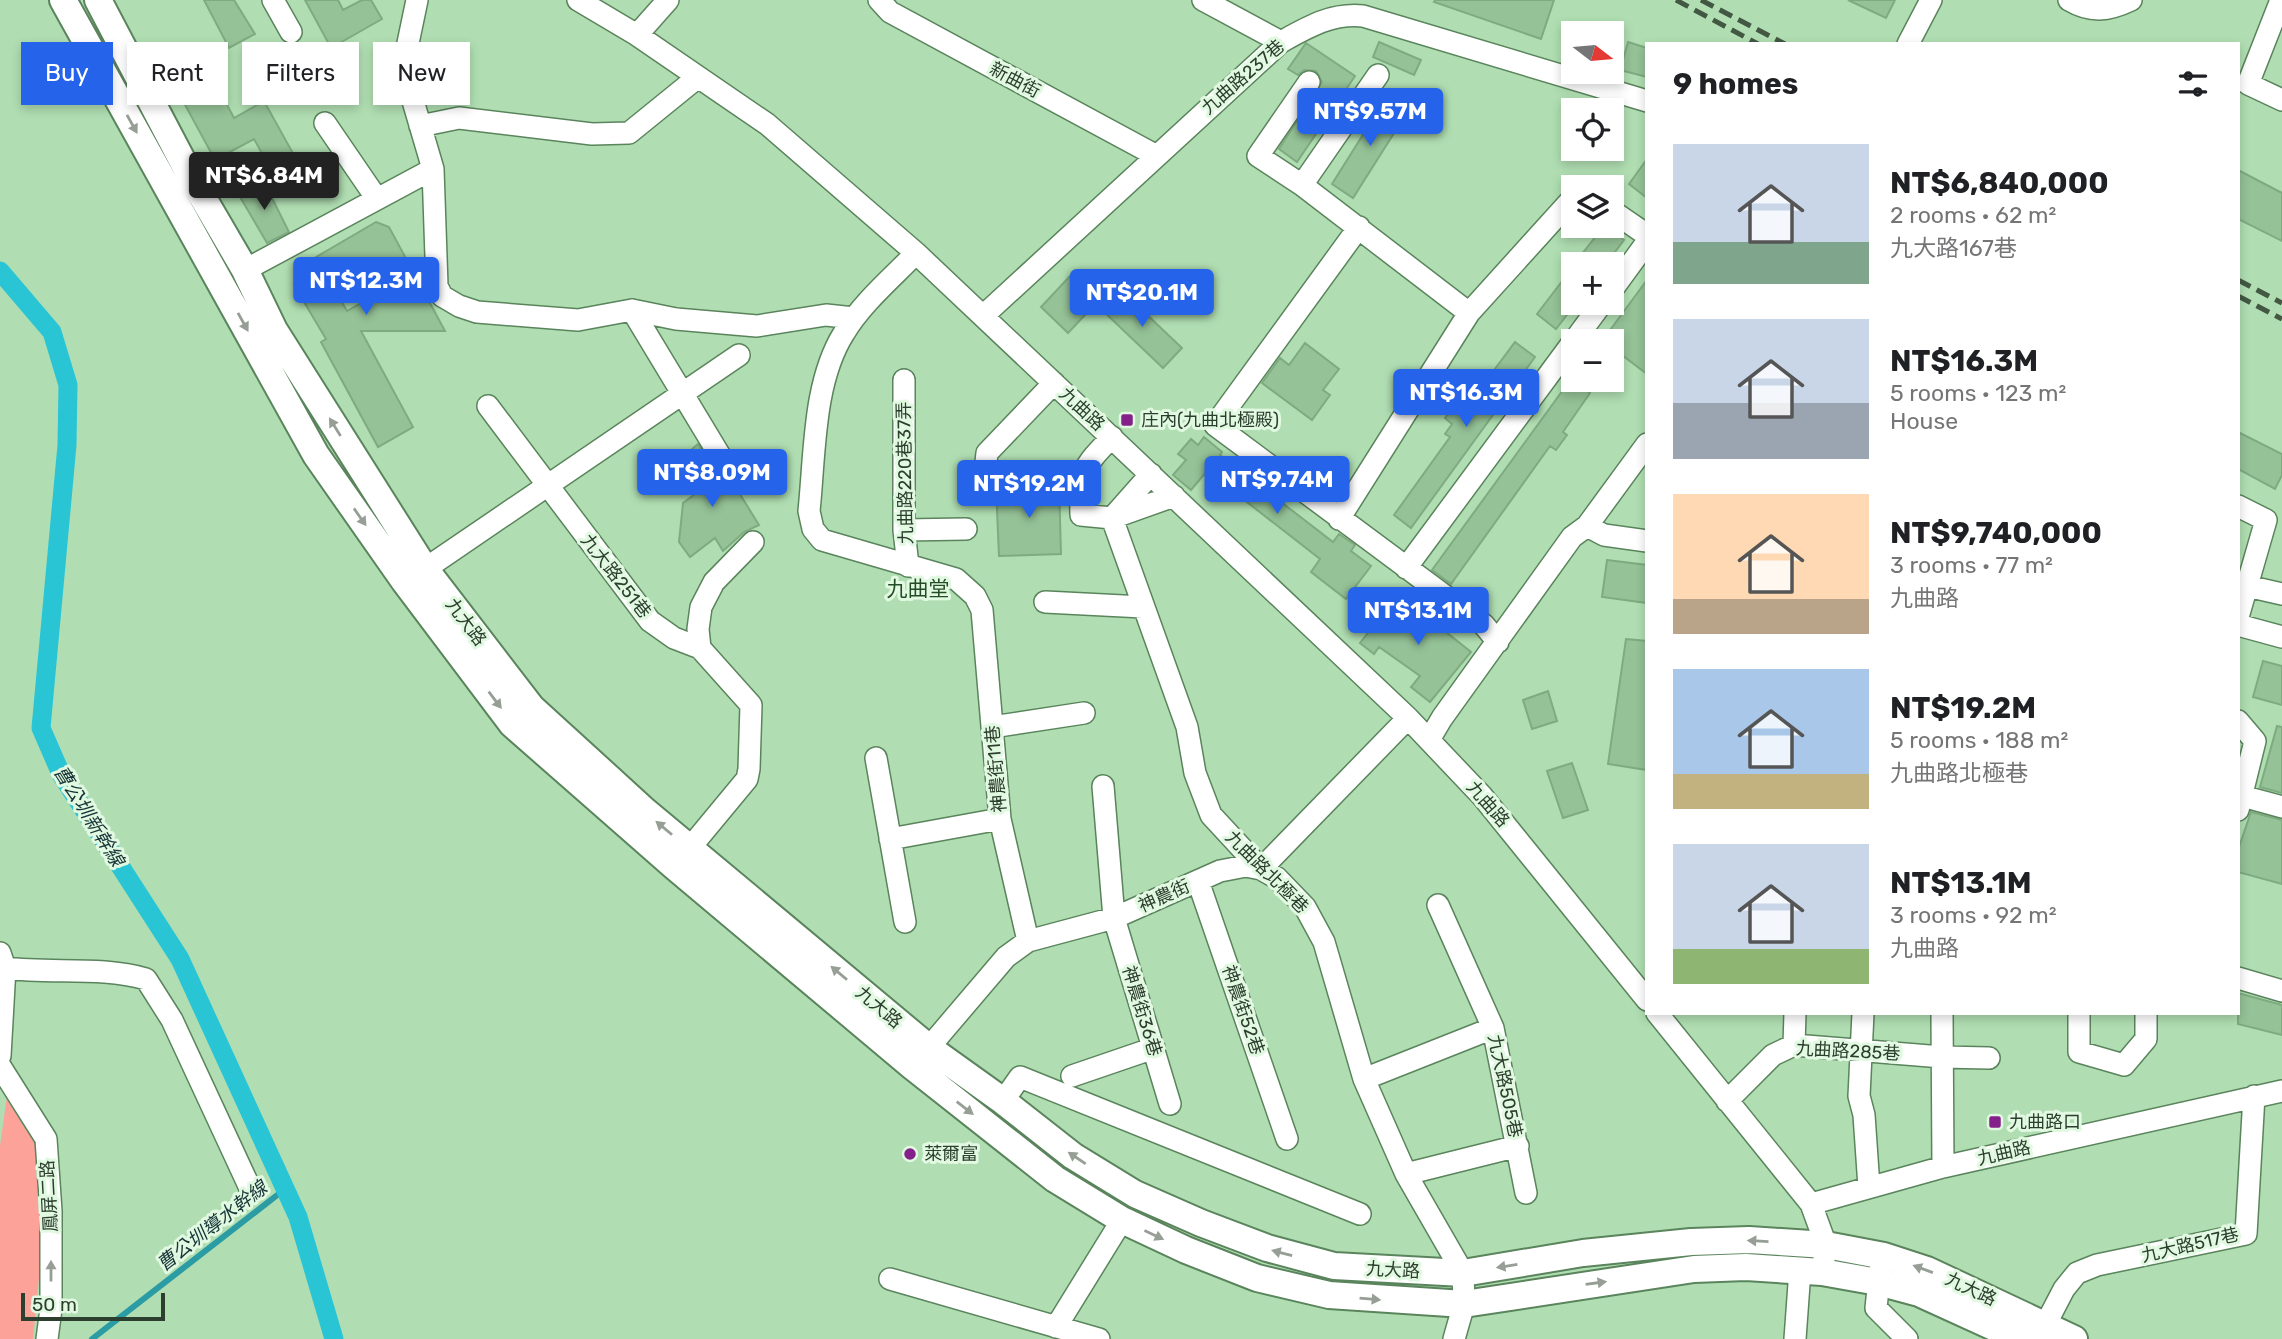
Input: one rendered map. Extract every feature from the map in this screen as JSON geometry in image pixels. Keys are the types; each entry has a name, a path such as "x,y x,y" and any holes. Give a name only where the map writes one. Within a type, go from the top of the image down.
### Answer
{"main road":[{"name":"九大路","path":"63,0 316,455 405,582 512,724 675,867 920,1057 1003,1101 1073,1156 1135,1194 1267,1248 1334,1266 1463,1273 1583,1254 1691,1242 1749,1240 1826,1245 1884,1256 1927,1270 2041,1332 2074,1339"},
{"name":"九大路","path":"98,0 192,179 245,270 274,330 425,569 531,707 1055,1179 1122,1220 1186,1250 1269,1280 1329,1295 1464,1304 1694,1269 1746,1267 1811,1271 1878,1282 1919,1293 2020,1339"}],"street":[{"path":"273,0 291,32"},
{"path":"417,0 403,67 433,169 437,286 442,296 477,312 578,320 632,310 676,319 757,326 826,314 854,318"},
{"name":"九曲路","path":"578,0 637,35 767,124 916,253 1408,718 1482,796 1645,998"},
{"path":"637,35 668,0"},
{"path":"1203,0 1281,42"},
{"path":"1909,42 1931,0"},
{"path":"2068,0 2082,8 2103,10 2131,0"},
{"path":"2281,0 2248,84 2282,100"},
{"name":"新曲街","path":"888,4 1155,155"},
{"name":"九曲路237巷","path":"983,316 1281,42 1322,20 1343,14 1363,16 1645,100"},
{"path":"1302,185 1378,75"},
{"path":"420,126 459,118 592,134 629,133 698,77"},
{"path":"1309,82 1258,156 1359,227 1469,313"},
{"path":"325,123 377,199"},
{"path":"245,270 433,169"},
{"path":"1339,519 1469,313 1561,211"},
{"path":"1624,219 1645,233"},
{"path":"1359,227 1215,425 1484,625 1498,642"},
{"path":"1624,274 1645,245"},
{"path":"908,566 822,540 813,529 809,511 823,379 833,353 854,318 916,253"},
{"path":"632,310 734,479"},
{"path":"425,569 738,355"},
{"path":"1406,568 1561,358"},
{"name":"九曲路220巷37弄","path":"904,380 904,530 908,566"},
{"path":"983,490 987,453 1054,383"},
{"name":"九大路251巷","path":"488,406 650,621 674,638 700,648"},
{"path":"1112,437 1087,463 1080,478 1081,515 1112,518 1174,496"},
{"path":"1429,740 1572,537 1587,526 1645,446"},
{"path":"1112,518 1151,474"},
{"path":"2240,507 2274,523 2247,586 2240,610"},
{"name":"九曲路北極巷","path":"1112,518 1187,727 1195,774 1211,815 1261,869 1277,878 1305,907 1324,942 1364,1079 1406,1174 1463,1273"},
{"path":"1587,526 1604,535 1645,541"},
{"path":"904,530 966,529"},
{"path":"689,849 747,779 751,705 700,648 698,629 701,607 714,582 753,542"},
{"name":"神農街11巷","path":"908,566 956,579 975,596 982,610 1000,819 1028,941"},
{"path":"2247,586 2282,594"},
{"path":"1045,602 1143,607"},
{"path":"2240,626 2282,637"},
{"path":"992,727 1084,713"},
{"path":"1261,869 1408,718"},
{"path":"2240,723 2255,741 2240,803 2282,807"},
{"path":"876,758 905,922"},
{"name":"神農街36巷","path":"1103,786 1114,918 1171,1104"},
{"path":"890,839 1000,819"},
{"name":"神農街","path":"920,1057 1006,957 1028,941 1114,918 1220,871 1246,866 1261,869"},
{"name":"神農街52巷","path":"1198,881 1287,1139"},
{"name":"九大路505巷","path":"1438,905 1493,1028 1526,1193"},
{"path":"0,1056 3,961 36,972 127,974 146,979 172,1020 249,1186"},
{"path":"2240,979 2282,991"},
{"path":"1659,1015 1811,1204 1826,1245 1811,1271 1795,1339"},
{"path":"1794,1045 1795,1015"},
{"path":"1863,1015 1859,1096 1864,1115 1869,1187"},
{"path":"1942,1015 1943,1167"},
{"path":"2079,1015 2079,1052 2124,1065 2146,1039 2146,1015"},
{"path":"1364,1079 1493,1028"},
{"name":"九曲路285巷","path":"1727,1101 1773,1055 1794,1045 1942,1057 1989,1058"},
{"path":"1072,1076 1154,1048"},
{"name":"鳳屏二路","path":"0,1066 46,1139 51,1211 51,1309 47,1339"},
{"path":"1003,1101 1020,1077 1360,1214"},
{"name":"九曲路","path":"1811,1204 1943,1167 2282,1091"},
{"name":"九大路517巷","path":"2041,1332 2064,1289 2077,1273 2096,1265 2246,1234 2253,1096"},
{"path":"1406,1174 1518,1146"},
{"path":"1056,1326 1122,1220"},
{"path":"1884,1256 1878,1282 1877,1308 1907,1339"},
{"path":"1454,1339 1464,1304 1463,1273"},
{"path":"890,1279 1099,1339"}],"shaded area":[{"path":"7,1096 22,1096 42,1150 43,1238 33,1339 0,1339 0,1146"}],"building":[{"path":"204,0 234,0 255,34 229,48"},
{"path":"305,0 338,0 343,10 362,0 371,0 382,19 342,42 328,42"},
{"path":"1554,0 1541,39 1434,2"},
{"path":"1848,0 1895,0 1886,18"},
{"path":"1379,42 1421,60 1414,75 1373,57"},
{"path":"1628,42 1645,47 1645,76 1624,71"},
{"path":"1306,43 1355,76 1297,162 1279,149 1322,82 1316,71 1304,70 1298,75 1288,69"},
{"path":"1386,98 1408,111 1353,198 1332,184"},
{"path":"185,105 227,105 234,118 257,105 266,105 300,166 276,179 254,139 215,160"},
{"path":"1645,162 1645,196 1629,184"},
{"path":"2240,171 2282,193 2282,241 2240,220"},
{"path":"263,180 289,232 267,243 239,195"},
{"path":"376,222 389,227 445,331 361,331 413,427 378,447 321,342 326,339 294,285 299,267","holes":["365,263 380,292 347,311 332,285"]},
{"path":"1595,238 1624,240 1615,252 1583,252"},
{"path":"1072,274 1099,300 1068,333 1041,307"},
{"path":"1561,283 1561,315 1567,315 1556,329 1537,314"},
{"path":"1645,283 1645,372 1624,357 1624,329 1611,329 1624,315"},
{"path":"1121,290 1182,348 1163,368 1102,310"},
{"path":"1515,342 1535,357 1411,528 1394,515 1450,437 1445,434 1452,424 1445,418 1474,378 1483,385"},
{"path":"1305,343 1339,369 1323,390 1330,395 1312,420 1262,383 1280,358 1289,365"},
{"path":"1562,392 1590,393 1563,432 1567,435 1556,450 1550,446 1451,584 1432,570"},
{"path":"2240,433 2282,454 2282,475 2275,489 2240,470"},
{"path":"1204,437 1222,452 1220,455 1333,542 1339,534 1355,545 1351,551 1371,566 1346,599 1311,572 1320,559 1207,471 1191,490 1173,475 1186,460 1178,454 1191,439 1198,445"},
{"path":"698,444 723,486 728,491 738,491 759,525 744,532 723,551 715,538 690,557 679,542 683,503 699,491 686,470 692,449"},
{"path":"1059,485 1061,554 999,556 996,487"},
{"path":"1607,560 1645,565 1645,603 1602,597"},
{"path":"1405,596 1439,620 1436,624 1471,652 1430,702 1411,687 1420,676 1379,647 1374,654 1360,643 1378,620 1384,625"},
{"path":"1626,639 1645,641 1645,770 1608,764"},
{"path":"2263,661 2282,666 2282,705 2253,697"},
{"path":"1548,691 1557,721 1532,729 1523,700"},
{"path":"2277,726 2282,727 2282,793 2260,787"},
{"path":"1572,763 1588,810 1563,818 1547,771"},
{"path":"2251,812 2282,820 2282,884 2240,873 2240,844"},
{"path":"2240,994 2282,1005 2282,1035 2238,1024"}],"waterway":[{"name":"曹公圳新幹線","path":"0,271 52,332 68,385 67,445 41,728 61,774 180,959 298,1217 334,1339"},
{"name":"曹公圳導水幹線","path":"92,1339 285,1189"}],"railway":[{"path":"1676,0 1754,42"},
{"path":"1701,0 1781,42"},
{"path":"2240,281 2282,303"},
{"path":"2240,297 2282,319"}],"place":[{"name":"庄內(九曲北極殿)","path":"1127,420"},
{"name":"九曲路口","path":"1995,1122"},
{"name":"萊爾富","path":"910,1154"}],"district":[{"name":"九曲堂","path":"918,588"}]}
